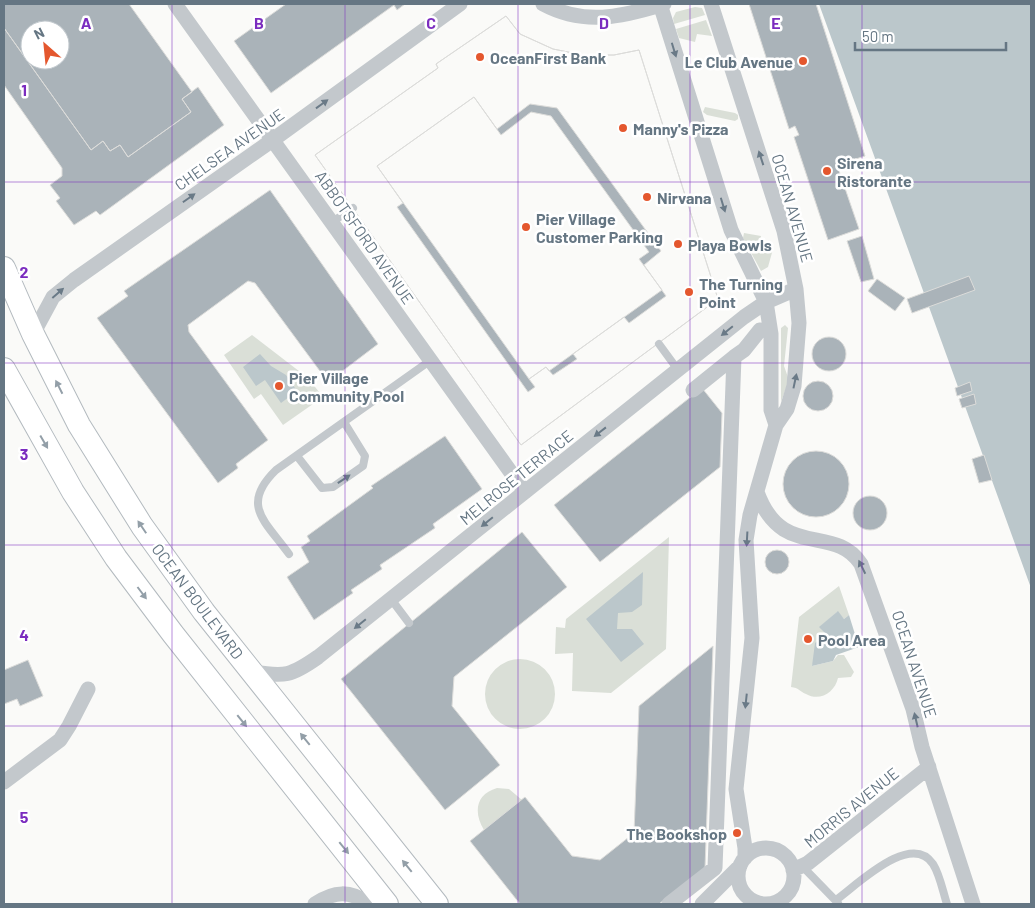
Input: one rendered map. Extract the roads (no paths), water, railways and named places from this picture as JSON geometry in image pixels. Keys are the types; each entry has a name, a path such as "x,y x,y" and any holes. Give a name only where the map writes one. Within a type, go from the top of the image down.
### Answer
{"main road":[{"name":"OCEAN BOULEVARD","path":"4,268 33,334 79,425 142,526 204,612 437,904"},
{"path":"4,369 73,492 116,558 173,634 388,904"}],"street":[{"name":"ABBOTSFORD AVENUE","path":"175,4 274,139 525,492"},
{"name":"CHELSEA AVENUE","path":"33,334 52,297 460,4"},
{"path":"543,4 577,18 602,18 661,4"},
{"name":"OCEAN AVENUE","path":"661,4 731,230 766,302 771,334 771,410 776,425"},
{"name":"OCEAN AVENUE","path":"711,4 784,231 796,289 799,323 796,375 786,409 776,425 750,515 746,540 752,638 736,789 743,862"},
{"name":"MELROSE TERRACE","path":"253,672 279,675 297,672 766,302 796,289"},
{"path":"693,390 744,350 760,330"},
{"path":"669,904 715,868 734,357"},
{"name":"OCEAN AVENUE","path":"757,492 767,513 785,531 848,550 861,564 913,709 929,767 973,904"},
{"path":"4,782 60,740 70,726 88,689"},
{"name":"MORRIS AVENUE","path":"702,904 743,862 759,849 776,850 798,868 929,767"},
{"path":"743,862 739,885 748,897 765,904 777,902 790,891 798,868"},
{"path":"315,904 334,894 344,892 353,894 369,904"}],"lane":[{"path":"332,222 353,208"},
{"path":"659,344 678,370"},
{"path":"289,554 258,510 257,495 263,483 297,456 431,360"},
{"path":"297,456 322,488 333,487 363,466 365,456 344,422"},
{"path":"391,599 409,623"},
{"path":"798,868 837,902 895,857 912,852 927,858 932,863 947,904"}],"place":[{"name":"OceanFirst Bank","path":"480,57"},
{"name":"Le Club Avenue","path":"803,61"},
{"name":"Manny's Pizza","path":"623,128"},
{"name":"Sirena Ristorante","path":"827,171"},
{"name":"Nirvana","path":"647,197"},
{"name":"Pier Village Customer Parking","path":"526,227"},
{"name":"Playa Bowls","path":"678,244"},
{"name":"The Turning Point","path":"689,292"},
{"name":"Pier Village Community Pool","path":"279,386"},
{"name":"Pool Area","path":"808,639"},
{"name":"The Bookshop","path":"737,833"}]}
